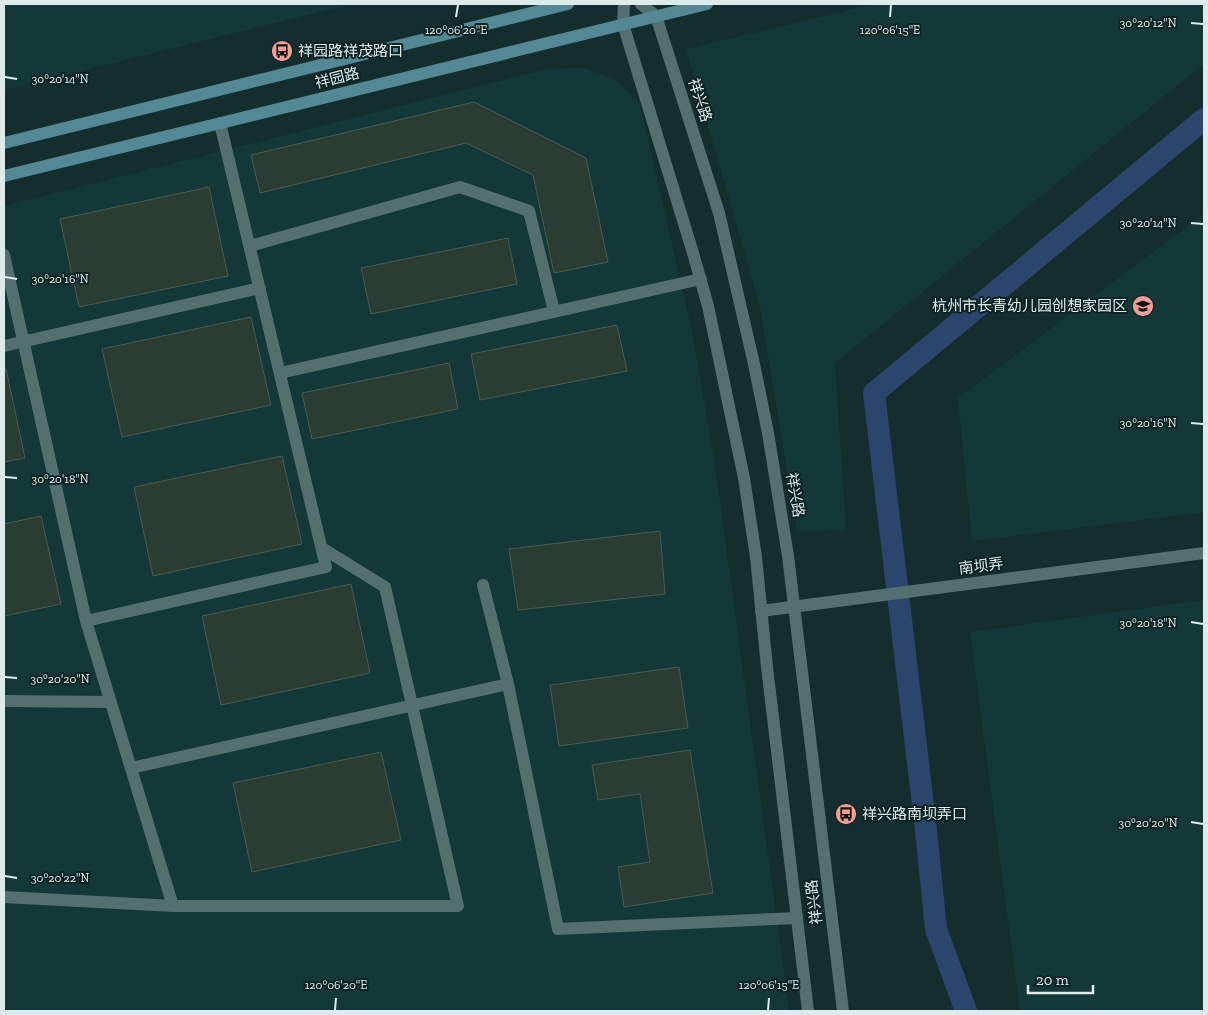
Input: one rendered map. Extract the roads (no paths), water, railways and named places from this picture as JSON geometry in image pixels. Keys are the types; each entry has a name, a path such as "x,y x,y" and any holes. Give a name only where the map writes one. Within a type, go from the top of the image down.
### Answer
{"main road":[{"name":"祥园路","path":"4,143 568,4"},
{"name":"祥园路","path":"4,176 707,4"}],"street":[{"name":"祥兴路","path":"624,4 623,24 708,306 744,478 756,557 808,1011"},
{"path":"640,4 656,16"},
{"name":"祥兴路","path":"656,16 719,213 732,264 768,433 795,606 843,1011"},
{"path":"86,621 326,567 220,123"},
{"path":"250,246 460,187 529,210 554,311"},
{"path":"4,255 86,621 173,906"},
{"path":"280,373 701,279"},
{"path":"4,346 260,288"},
{"path":"4,897 173,906 458,906 385,587 322,548"},
{"name":"南坝弄","path":"761,611 1204,553"},
{"path":"483,585 508,684 558,929 797,918"},
{"path":"131,768 508,684"},
{"path":"4,701 111,702"}],"waterway":[{"path":"966,1011 936,929 874,393 1204,119"}],"place":[{"name":"祥园路祥茂路口","path":"282,51"},
{"name":"杭州市长青幼儿园创想家园区","path":"1143,306"},
{"name":"祥兴路南坝弄口","path":"846,814"}]}
